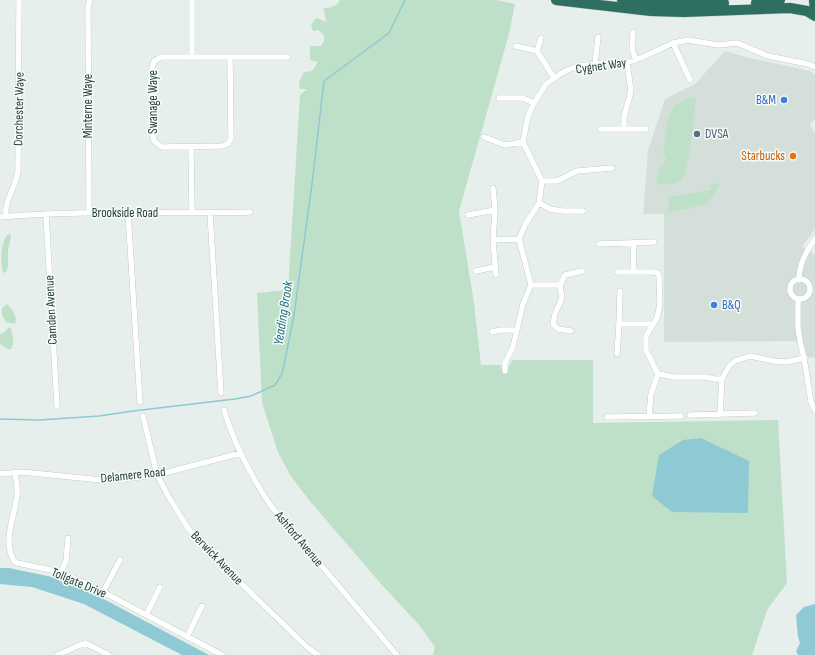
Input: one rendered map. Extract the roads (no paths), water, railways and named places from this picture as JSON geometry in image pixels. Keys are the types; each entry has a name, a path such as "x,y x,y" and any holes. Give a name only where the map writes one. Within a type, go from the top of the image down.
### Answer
{"highway":[{"path":"556,0 651,11 684,12 790,8 807,11 815,16"},
{"path":"622,0 650,3 703,4 780,0"},
{"path":"814,0 815,12"}],"street":[{"name":"Dorchester Waye","path":"3,217 18,171 19,0"},
{"name":"Minterne Waye","path":"89,213 88,6 90,0"},
{"path":"192,0 192,58 288,57"},
{"path":"633,32 632,49 636,60"},
{"path":"595,64 598,37"},
{"path":"537,51 541,38"},
{"name":"Cygnet Way","path":"523,142 528,116 546,84 565,71 579,66 627,63 673,43 688,40 718,45 737,43 768,56 808,64 815,67"},
{"path":"673,43 684,60 690,80"},
{"path":"516,46 537,51 554,78"},
{"path":"192,213 191,148 224,146 230,140 230,57"},
{"name":"Swanage Waye","path":"191,148 162,147 154,142 152,131 152,68 154,61 160,58 192,58"},
{"path":"624,128 624,117 631,91 627,63"},
{"path":"499,98 523,98 534,103"},
{"path":"600,129 646,129"},
{"path":"484,137 505,145 523,142 542,181 539,203 525,225 519,239 532,285 523,304 514,347 505,364 505,371"},
{"path":"542,181 557,181 577,171 612,168"},
{"path":"492,188 495,210 493,240 496,275"},
{"path":"539,203 550,209 562,211 583,211"},
{"path":"468,215 495,210"},
{"name":"Brookside Road","path":"3,217 89,213 250,212"},
{"path":"128,213 140,402"},
{"path":"210,213 221,393"},
{"name":"Camden Avenue","path":"46,214 57,406"},
{"path":"493,240 519,239"},
{"path":"800,280 799,272 803,259 808,247 815,239"},
{"path":"599,244 654,242"},
{"path":"633,272 634,243"},
{"path":"476,271 495,267"},
{"path":"571,331 558,329 553,324 555,314 562,298 560,285 565,275 582,271"},
{"path":"617,272 654,272 658,273 659,276 660,304 657,318 646,336 646,350 658,374 651,394 649,416"},
{"path":"800,280 806,281 810,292 806,297 798,299 793,295 791,287 794,282 800,280"},
{"path":"532,285 560,285"},
{"path":"617,354 620,291"},
{"path":"798,299 798,327 800,341 811,402 815,410"},
{"path":"619,324 653,324"},
{"path":"492,332 501,330 518,330"},
{"path":"720,414 722,379 729,366 735,361 750,356 787,362 804,358"},
{"path":"658,374 674,377 706,377 722,379"},
{"name":"Ashford Avenue","path":"224,410 231,432 241,453 271,506 397,655"},
{"path":"690,415 755,414"},
{"name":"Berwick Avenue","path":"143,416 158,475 173,504 196,538 312,652 318,655"},
{"path":"607,417 681,416"},
{"name":"Delamere Road","path":"0,474 30,473 101,480 158,475 241,453"},
{"name":"Tollgate Drive","path":"15,473 17,496 11,520 9,539 13,560 17,563 61,572 103,592 222,655"},
{"path":"61,572 66,561 68,538"},
{"path":"103,592 120,560"},
{"path":"146,615 160,587"},
{"path":"187,637 202,606"},
{"path":"57,655 84,643 109,655"}],"water":[{"path":"701,438 749,461 748,513 672,512 652,496 659,455 683,440"},
{"path":"0,568 9,568 57,578 96,595 209,655 182,655 84,604 32,587 0,584"},
{"path":"815,604 815,655 798,655 796,651 800,643 796,615 804,607"}],"waterway":[{"name":"Yeading Brook","path":"0,419 39,420 99,416 235,399 251,396 275,385 282,374 294,315 324,81 389,33 405,0"}],"place":[{"name":"B&M","path":"784,100"},
{"name":"DVSA","path":"697,134"},
{"name":"Starbucks","path":"793,156"},
{"name":"B&Q","path":"714,305"}]}
